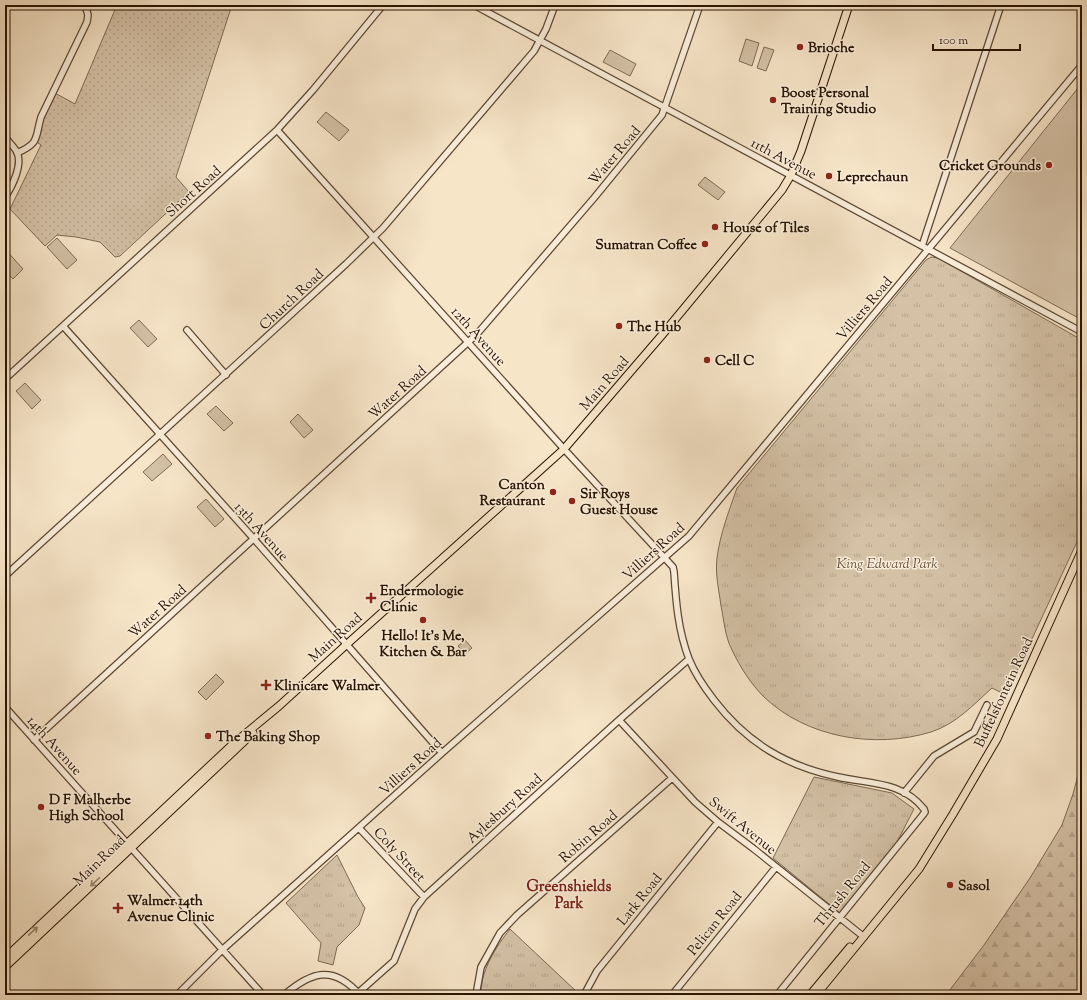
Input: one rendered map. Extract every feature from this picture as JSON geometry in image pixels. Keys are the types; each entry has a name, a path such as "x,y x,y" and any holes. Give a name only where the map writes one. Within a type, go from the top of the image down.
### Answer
{"main road":[{"name":"Main Road","path":"5,967 234,744 279,706 564,450 662,335 782,190 791,175 801,151 848,5"},
{"name":"Buffelsfontein Road","path":"810,995 919,869 995,744 1082,550"},
{"name":"Main Road","path":"5,958 129,846"},
{"name":"Buffelsfontein Road","path":"816,995 862,936"}],"street":[{"path":"17,153 31,146 36,140 40,117 86,22 88,15 85,5"},
{"name":"Short Road","path":"5,379 277,130 313,90 382,5"},
{"name":"11th Avenue","path":"474,5 1082,332"},
{"name":"Church Road","path":"5,576 160,436 374,237 522,66 540,41 555,5"},
{"name":"Water Road","path":"34,740 469,343 662,116 700,5"},
{"path":"922,246 1001,5"},
{"name":"Villiers Road","path":"176,995 222,950 442,753 678,547 700,524 1082,65"},
{"name":"12th Avenue","path":"277,130 564,450 674,570 676,610 689,659 698,677 723,712 741,731 766,749 791,762 814,771 854,780 876,782 894,787 920,804 924,809"},
{"path":"5,137 17,153 18,160 16,176 5,197"},
{"name":"13th Avenue","path":"63,326 160,436 254,539 442,753"},
{"path":"187,330 226,375"},
{"name":"Aylesbury Road","path":"359,994 394,961 415,908 424,897 619,720 689,659"},
{"path":"904,793 934,756 974,732 987,706"},
{"name":"14th Avenue","path":"5,707 263,995"},
{"name":"Swift Avenue","path":"619,720 695,802 718,822 862,936"},
{"name":"Robin Road","path":"476,995 481,967 500,933 517,915 672,778"},
{"name":"Thrush Road","path":"776,995 922,816 925,812 924,809"},
{"name":"Lark Road","path":"584,995 597,971 718,822"},
{"name":"Coly Street","path":"359,828 424,897"},
{"name":"Pelican Road","path":"672,995 776,867"},
{"path":"284,995 306,978 314,975 338,977 359,994"}],"green space":[{"path":"117,5 232,5 176,177 189,192 120,256 115,257 100,242 76,237 57,235 45,246 10,209 41,145 35,141 40,121 53,92 75,104"},
{"path":"746,39 759,43 752,66 739,61"},
{"path":"764,47 774,50 766,71 757,68"},
{"path":"610,50 636,64 630,76 603,62"},
{"name":"Cricket Grounds","path":"1082,83 1082,320 950,248"},
{"path":"326,112 349,130 339,141 317,122"},
{"path":"705,177 725,192 718,200 698,185"},
{"path":"57,238 77,260 67,269 47,247"},
{"path":"5,249 23,269 13,279 5,271"},
{"name":"King Edward Park","path":"931,257 938,258 1082,340 1082,531 1006,695 992,688 956,719 940,729 931,732 910,737 887,739 865,739 843,736 821,731 800,722 781,711 764,697 746,675 732,650 726,634 717,576 718,549 737,488 926,260"},
{"path":"139,320 157,339 148,347 130,328"},
{"path":"25,383 41,400 32,409 16,391"},
{"path":"216,406 233,423 224,431 207,414"},
{"path":"298,414 313,430 304,438 290,422"},
{"path":"163,454 172,464 152,481 143,472"},
{"path":"206,499 224,519 215,527 197,507"},
{"path":"465,640 472,648 465,654 458,646"},
{"path":"216,674 224,682 206,700 198,692"},
{"path":"1082,760 1082,995 946,995 984,945 1030,878 1062,825 1073,794"},
{"path":"814,777 892,793 914,809 897,842 840,913 773,858"},
{"path":"337,855 365,908 359,925 337,947 333,965 318,961 321,943 286,903"},
{"path":"510,929 578,993 577,995 481,995 481,986 486,968 494,951"}],"place":[{"name":"Brioche","path":"800,47"},
{"name":"Boost Personal Training Studio","path":"773,100"},
{"name":"Cricket Grounds","path":"1049,165"},
{"name":"Leprechaun","path":"829,176"},
{"name":"House of Tiles","path":"715,227"},
{"name":"Sumatran Coffee","path":"705,244"},
{"name":"The Hub","path":"619,326"},
{"name":"Cell C","path":"707,360"},
{"name":"Canton Restaurant","path":"553,492"},
{"name":"Sir Roys Guest House","path":"572,501"},
{"name":"Endermologie Clinic","path":"371,598"},
{"name":"Hello! It's Me, Kitchen & Bar","path":"423,620"},
{"name":"Klinicare Walmer","path":"266,685"},
{"name":"The Baking Shop","path":"208,736"},
{"name":"D F Malherbe High School","path":"41,807"},
{"name":"Sasol","path":"950,885"},
{"name":"Walmer 14th Avenue Clinic","path":"118,908"}],"district":[{"name":"Greenshields Park","path":"569,894"}]}
